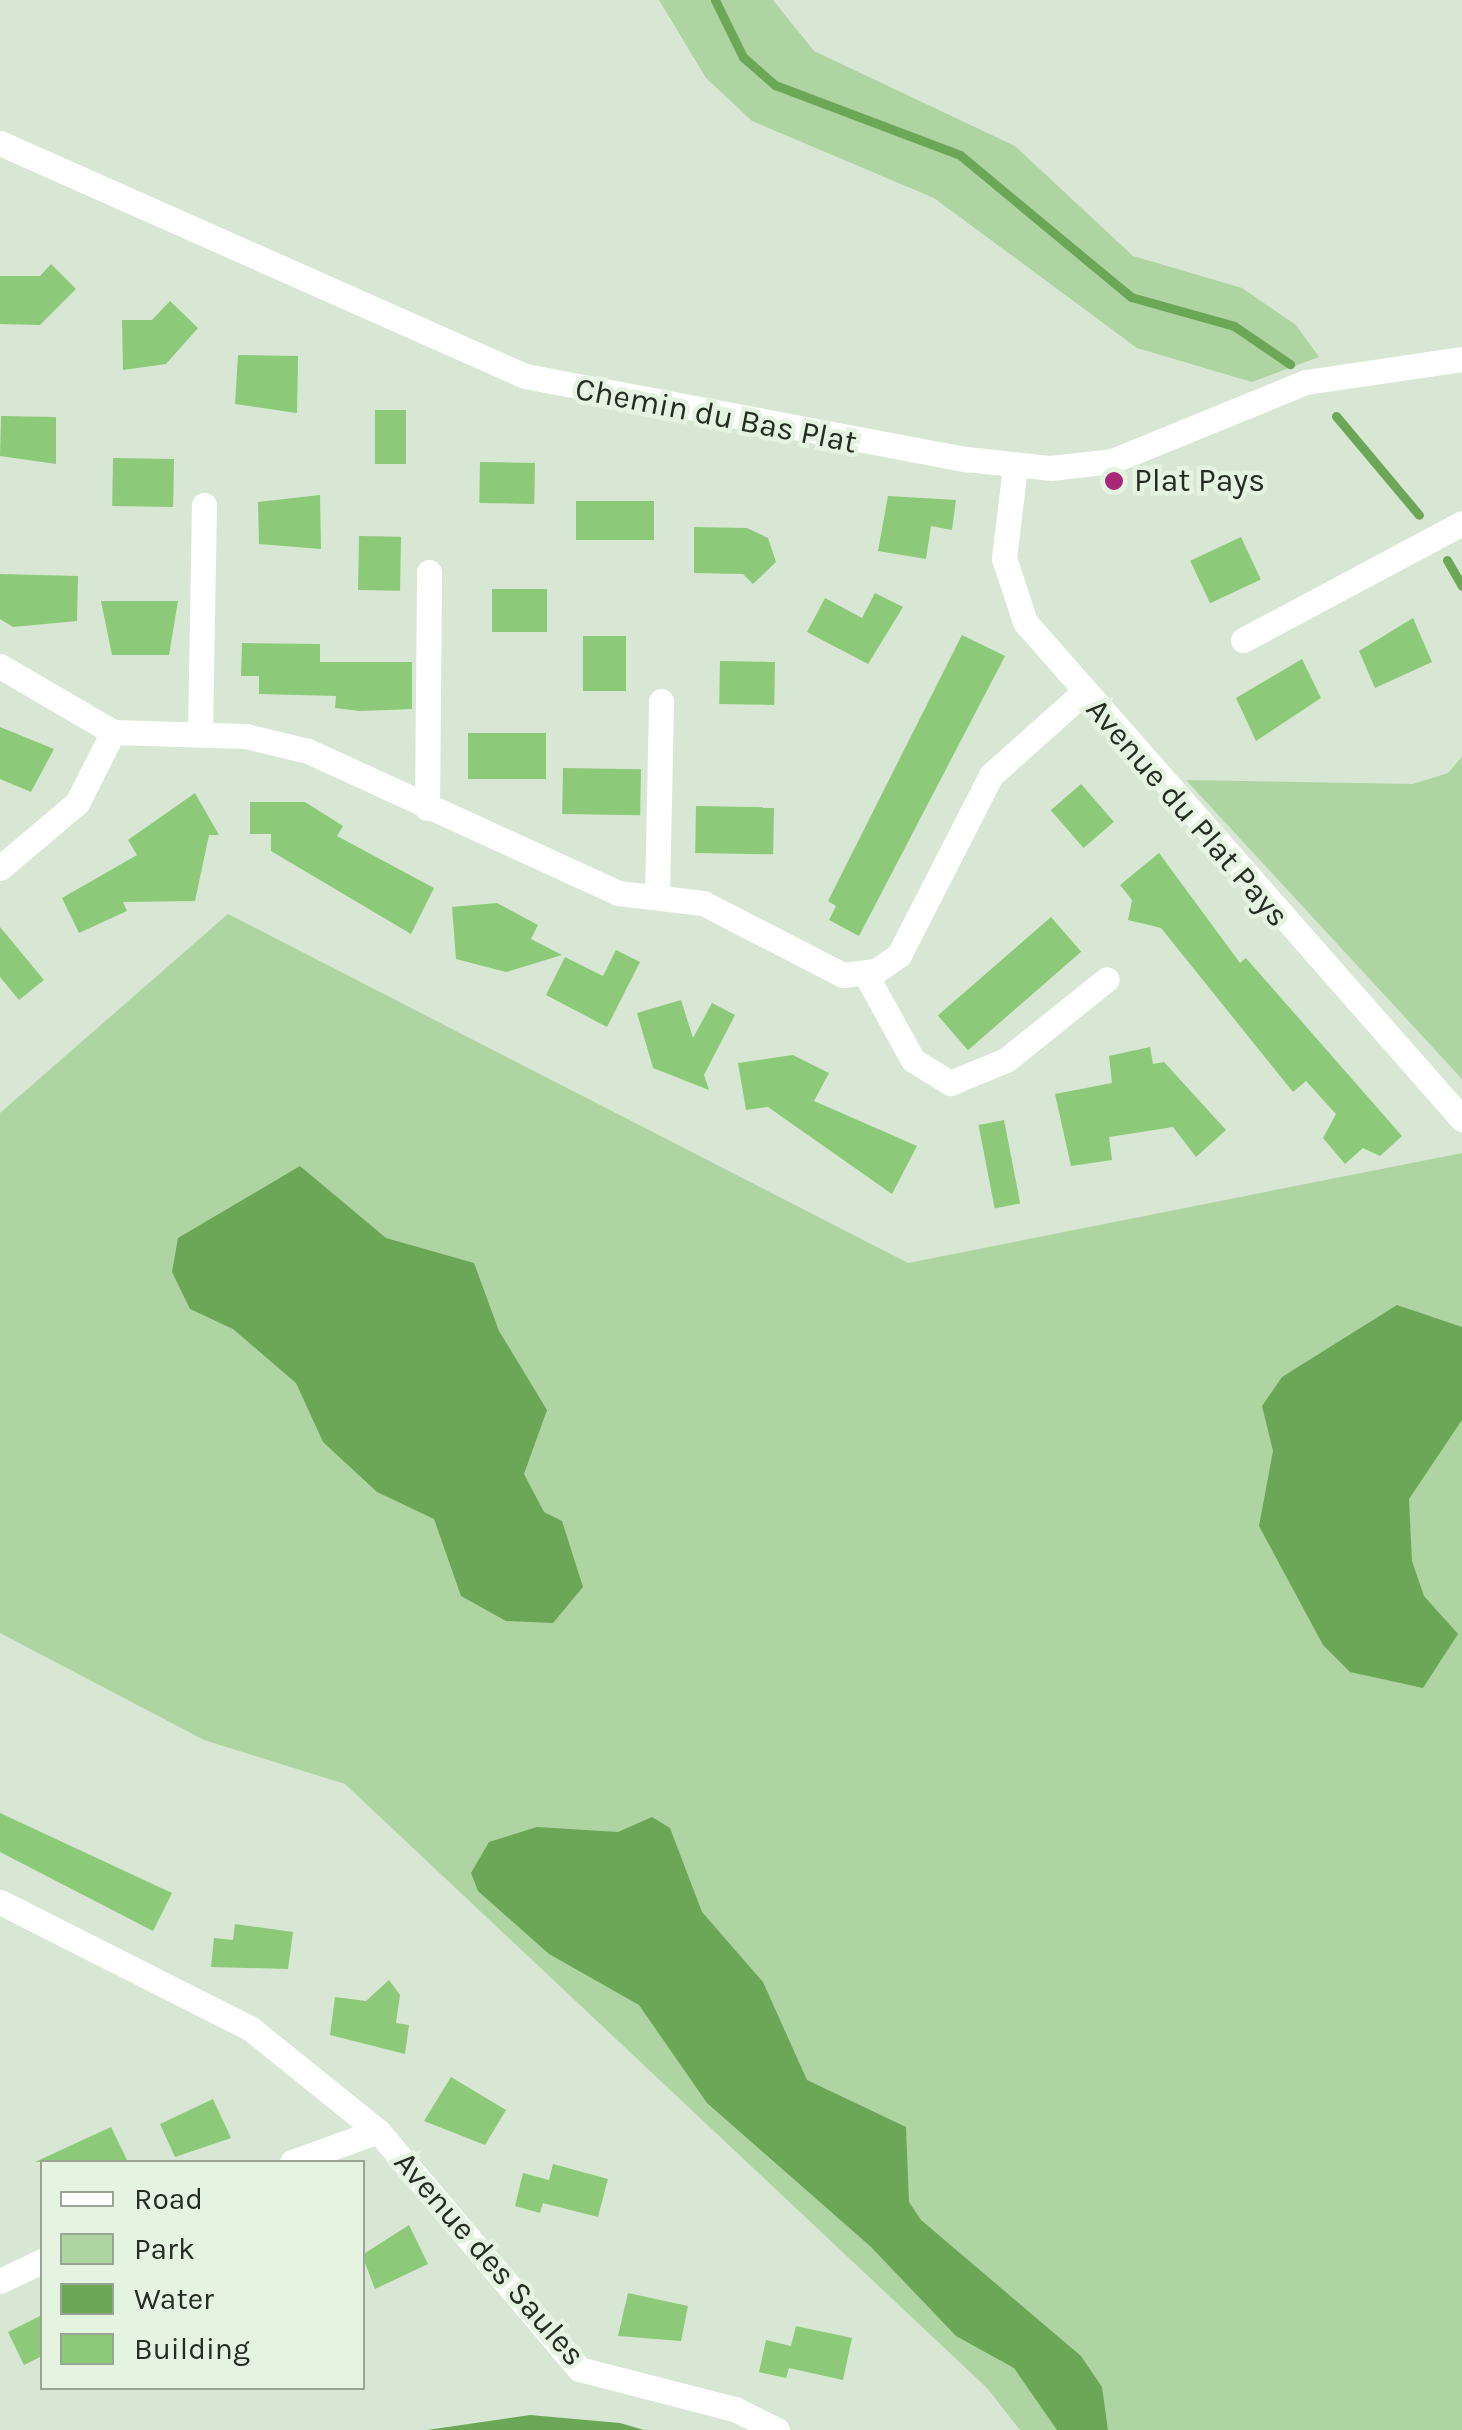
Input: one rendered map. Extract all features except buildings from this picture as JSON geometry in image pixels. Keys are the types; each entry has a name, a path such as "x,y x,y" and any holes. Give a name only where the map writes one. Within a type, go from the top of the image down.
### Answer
{"street":[{"name":"Chemin du Bas Plat","path":"0,143 525,376 1015,466 1112,461 1306,382 1462,358"},
{"name":"Avenue du Plat Pays","path":"1015,466 1006,581 1025,622 1462,1120"},
{"path":"200,733 204,505"},
{"path":"1243,640 1462,523"},
{"path":"427,808 428,572"},
{"path":"0,666 112,732 200,733 308,750 427,808 484,824 618,893 703,903 822,967 866,975 899,955 991,776 1084,693"},
{"path":"657,895 661,702"},
{"path":"0,868 77,803 112,732"},
{"path":"866,975 913,1060 950,1083 1006,1060 1107,979"},
{"name":"Avenue des Saules","path":"0,1902 251,2029 378,2132 579,2368 736,2409 777,2430"},
{"name":"Avenue des Saules","path":"298,2160 378,2132"},
{"path":"0,2281 40,2263"}],"green space":[{"path":"659,0 773,0 814,51 1015,146 1133,256 1242,288 1296,325 1319,357 1252,382 1137,348 934,198 752,121 706,78"},
{"path":"1462,757 1462,1079 1186,780 1413,784 1448,773"},
{"path":"228,914 908,1263 1462,1153 1462,2430 1020,2430 987,2388 345,1784 204,1740 0,1633 0,1113"}],"water":[{"path":"300,1166 386,1238 474,1263 499,1331 547,1410 524,1474 544,1512 562,1521 583,1587 553,1623 506,1621 461,1596 434,1519 377,1492 323,1442 296,1383 233,1329 190,1309 172,1272 178,1238"},
{"path":"1397,1305 1462,1327 1462,1420 1409,1499 1412,1561 1424,1596 1458,1634 1423,1688 1350,1672 1323,1645 1259,1526 1273,1451 1262,1406 1282,1377"},
{"path":"652,1817 670,1828 702,1912 763,1982 807,2080 906,2127 909,2202 921,2220 1081,2356 1102,2387 1108,2430 1057,2430 1014,2368 956,2336 871,2247 707,2103 639,2005 549,1954 478,1891 471,1873 489,1842 537,1827 618,1832"},
{"path":"530,2415 620,2423 644,2430 427,2430"}],"waterway":[{"path":"715,0 743,57 775,85 960,155 1131,297 1234,326 1290,364"},
{"path":"1336,416 1419,515"},
{"path":"1447,560 1462,586"}],"place":[{"name":"Plat Pays","path":"1114,481"}]}
